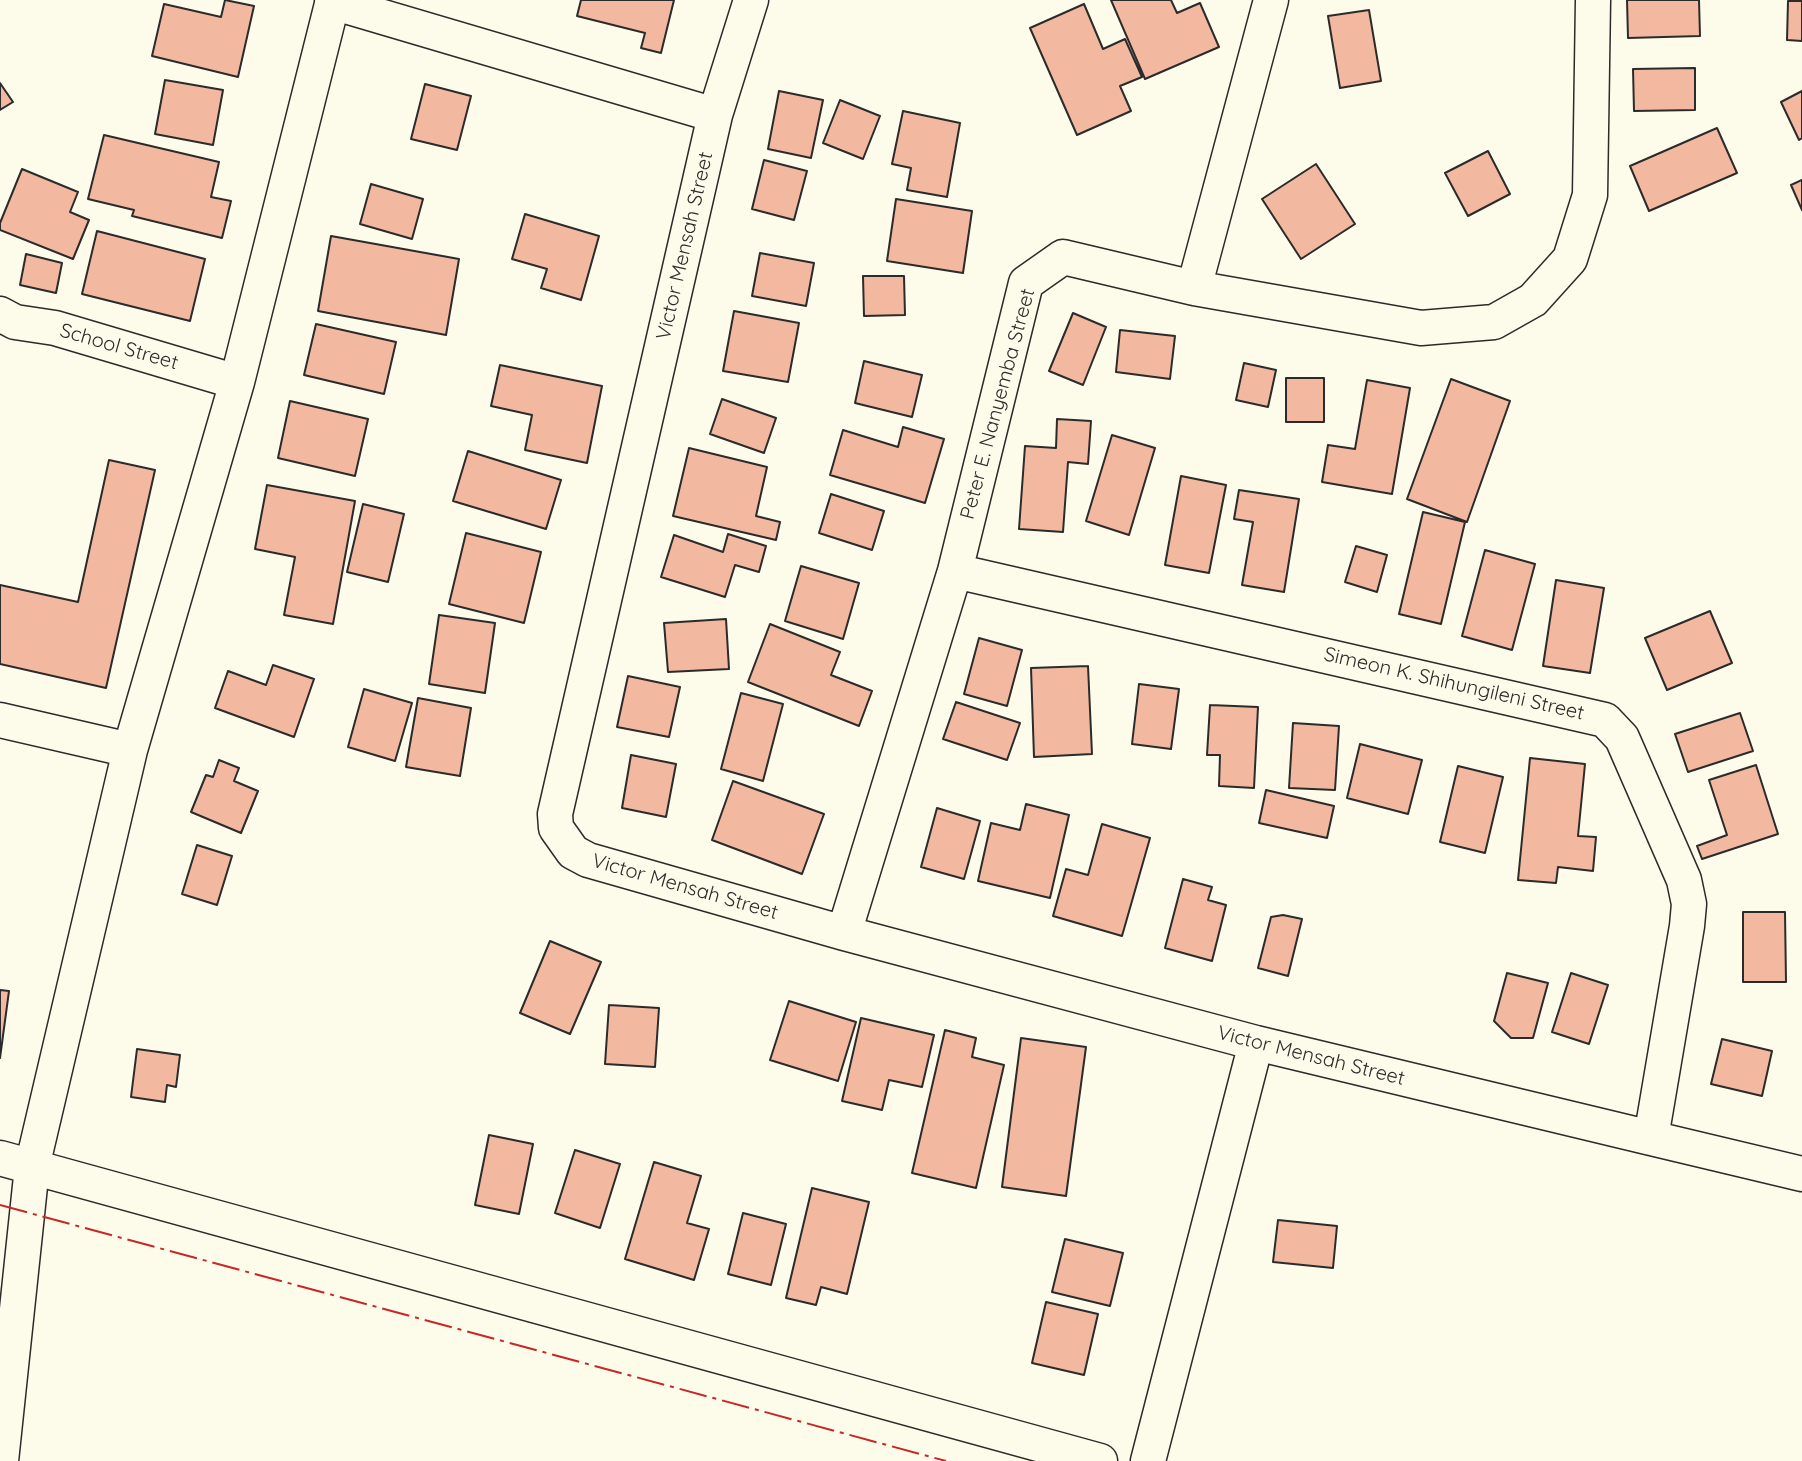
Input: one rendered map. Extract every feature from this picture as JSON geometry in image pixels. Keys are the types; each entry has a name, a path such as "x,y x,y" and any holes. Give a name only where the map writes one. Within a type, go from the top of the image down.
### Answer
{"street":[{"name":"Victor Mensah Street","path":"751,0 715,115 555,814 556,828 573,852 588,860 844,933 1256,1043 1651,1138"},
{"path":"1194,288 1271,0"},
{"name":"Peter E. Nanyemba Street","path":"844,933 955,571 1026,283 1063,257 1194,288 1421,328 1494,322 1533,300 1570,259 1590,195 1593,0"},
{"path":"1,1461 16,1162 130,750 237,382 333,1 715,115"},
{"name":"School Street","path":"0,314 15,322 55,328 237,382"},
{"name":"Simeon K. Shihungileni Street","path":"955,571 1605,720 1622,738 1684,880 1689,904 1651,1138"},
{"path":"0,720 130,750"},
{"path":"1148,1461 1256,1043"},
{"path":"1651,1138 1802,1174"},
{"path":"16,1162 1100,1461"}],"building":[{"path":"225,0 254,6 238,77 152,56 164,4 221,17"},
{"path":"581,0 674,0 661,53 641,48 645,33 577,16"},
{"path":"1111,0 1171,0 1177,13 1200,3 1219,47 1145,79"},
{"path":"1627,0 1699,0 1700,36 1628,38"},
{"path":"1788,1 1802,1 1802,41 1787,40"},
{"path":"1084,4 1103,49 1125,39 1142,77 1120,86 1131,111 1077,135 1030,28"},
{"path":"1369,10 1381,81 1340,88 1328,16"},
{"path":"1695,68 1695,110 1634,111 1633,69"},
{"path":"165,80 223,90 213,145 155,134"},
{"path":"0,83 13,102 0,110"},
{"path":"425,84 471,96 457,150 411,139"},
{"path":"779,91 823,100 811,158 768,149"},
{"path":"1802,91 1802,138 1799,140 1781,102"},
{"path":"840,100 880,116 863,159 823,143"},
{"path":"903,111 960,123 947,197 907,190 911,168 892,164"},
{"path":"1717,128 1737,173 1649,211 1630,166"},
{"path":"104,135 219,162 211,197 231,201 222,238 132,216 134,210 88,199"},
{"path":"1488,151 1510,194 1468,216 1445,173"},
{"path":"764,160 807,171 794,220 752,209"},
{"path":"1316,164 1355,224 1301,259 1262,199"},
{"path":"22,169 78,192 70,212 89,220 73,259 0,230"},
{"path":"1802,180 1802,210 1791,185"},
{"path":"371,184 423,199 412,239 360,224"},
{"path":"896,199 972,211 963,273 887,261"},
{"path":"525,214 599,236 581,300 541,288 547,269 512,259"},
{"path":"97,231 205,259 190,321 82,294"},
{"path":"331,236 459,259 446,335 318,311"},
{"path":"760,253 814,263 806,306 752,296"},
{"path":"26,254 62,263 56,293 20,285"},
{"path":"863,276 904,276 905,315 864,316"},
{"path":"734,311 799,323 788,382 723,371"},
{"path":"1073,313 1106,327 1083,385 1049,371"},
{"path":"316,324 396,342 384,394 304,375"},
{"path":"1120,330 1175,336 1170,379 1116,372"},
{"path":"864,361 922,375 912,417 855,403"},
{"path":"1244,363 1276,370 1268,407 1236,400"},
{"path":"500,365 602,386 587,463 525,450 532,415 491,406"},
{"path":"1286,378 1324,378 1324,422 1286,422"},
{"path":"1451,379 1510,401 1467,522 1407,499"},
{"path":"1367,380 1410,388 1392,494 1322,482 1328,445 1355,449"},
{"path":"722,399 776,418 764,453 710,434"},
{"path":"290,401 368,419 355,476 278,458"},
{"path":"1057,419 1091,421 1088,464 1068,462 1063,532 1019,529 1025,446 1056,448"},
{"path":"903,427 944,439 925,503 830,475 843,430 898,447"},
{"path":"1112,435 1155,448 1129,535 1086,521"},
{"path":"689,448 767,467 756,516 780,522 776,540 673,516"},
{"path":"468,451 561,480 546,529 453,501"},
{"path":"109,460 155,470 106,688 0,664 0,585 78,602"},
{"path":"1181,476 1226,485 1209,573 1165,565"},
{"path":"267,485 355,501 333,624 284,615 295,557 255,549"},
{"path":"1239,490 1299,499 1284,592 1242,585 1253,522 1234,519"},
{"path":"831,494 884,511 872,550 819,533"},
{"path":"363,504 404,514 388,582 347,572"},
{"path":"1423,512 1465,522 1441,624 1399,614"},
{"path":"466,533 541,552 524,623 449,604"},
{"path":"728,534 766,546 759,572 735,565 725,597 661,577 674,535 723,552"},
{"path":"1356,546 1387,555 1377,592 1345,582"},
{"path":"1485,550 1535,564 1512,650 1462,636"},
{"path":"801,566 859,583 843,639 785,621"},
{"path":"1556,580 1604,588 1590,673 1543,666"},
{"path":"1710,611 1732,663 1667,690 1645,638"},
{"path":"439,615 495,623 485,693 429,684"},
{"path":"726,619 729,669 668,672 664,623"},
{"path":"770,624 840,652 831,675 872,691 859,726 748,682"},
{"path":"979,638 1022,650 1007,706 964,694"},
{"path":"273,665 314,679 294,737 215,708 228,671 266,685"},
{"path":"1088,666 1092,754 1034,757 1031,668"},
{"path":"628,676 680,687 669,737 617,727"},
{"path":"1139,684 1179,689 1171,749 1132,744"},
{"path":"364,689 412,703 395,761 348,747"},
{"path":"741,693 783,704 763,781 721,769"},
{"path":"418,698 471,708 460,776 406,767"},
{"path":"956,702 1020,723 1007,760 943,739"},
{"path":"1210,705 1258,707 1254,788 1219,786 1220,755 1207,755"},
{"path":"1740,713 1753,751 1688,772 1675,734"},
{"path":"1293,723 1339,726 1335,790 1289,788"},
{"path":"1360,744 1422,760 1408,814 1347,798"},
{"path":"631,755 676,764 666,817 622,808"},
{"path":"1530,758 1585,764 1578,836 1596,837 1593,871 1558,867 1556,883 1518,880"},
{"path":"219,760 239,768 234,781 258,791 241,833 191,812 206,775 213,777"},
{"path":"1756,765 1778,834 1702,859 1697,846 1727,835 1709,780"},
{"path":"1458,766 1503,777 1485,853 1440,842"},
{"path":"733,781 824,814 802,874 712,840"},
{"path":"1266,790 1334,806 1327,838 1259,823"},
{"path":"1026,804 1069,815 1050,898 978,881 991,823 1020,830"},
{"path":"937,808 980,821 964,879 921,867"},
{"path":"1102,824 1150,838 1122,936 1053,916 1066,869 1088,875"},
{"path":"197,845 232,856 217,905 182,894"},
{"path":"1183,879 1212,887 1208,900 1226,905 1212,961 1165,948"},
{"path":"1743,912 1785,912 1786,982 1743,982"},
{"path":"1283,915 1302,919 1288,976 1258,968 1271,917"},
{"path":"550,941 601,962 570,1034 520,1013"},
{"path":"1507,973 1548,983 1533,1038 1511,1038 1494,1021"},
{"path":"1571,973 1608,985 1589,1044 1552,1032"},
{"path":"0,990 9,991 0,1058"},
{"path":"789,1001 856,1022 838,1081 770,1060"},
{"path":"609,1005 659,1008 655,1067 605,1064"},
{"path":"861,1018 934,1035 922,1087 889,1080 882,1110 842,1101"},
{"path":"945,1030 976,1038 972,1057 1004,1065 976,1188 912,1173"},
{"path":"1021,1038 1086,1047 1066,1196 1002,1187"},
{"path":"1722,1039 1772,1051 1762,1096 1711,1084"},
{"path":"137,1049 180,1055 176,1087 167,1085 165,1102 131,1097"},
{"path":"489,1135 533,1144 519,1214 475,1205"},
{"path":"575,1150 620,1164 600,1228 555,1213"},
{"path":"654,1162 701,1176 687,1223 709,1229 694,1280 625,1259"},
{"path":"812,1188 869,1202 847,1294 821,1287 816,1305 786,1298"},
{"path":"743,1213 786,1224 771,1285 728,1274"},
{"path":"1278,1220 1337,1226 1333,1268 1273,1262"},
{"path":"1065,1239 1123,1253 1110,1306 1052,1292"},
{"path":"1046,1302 1098,1314 1084,1375 1032,1363"}],"power":[{"path":"0,1205 946,1461"}]}
